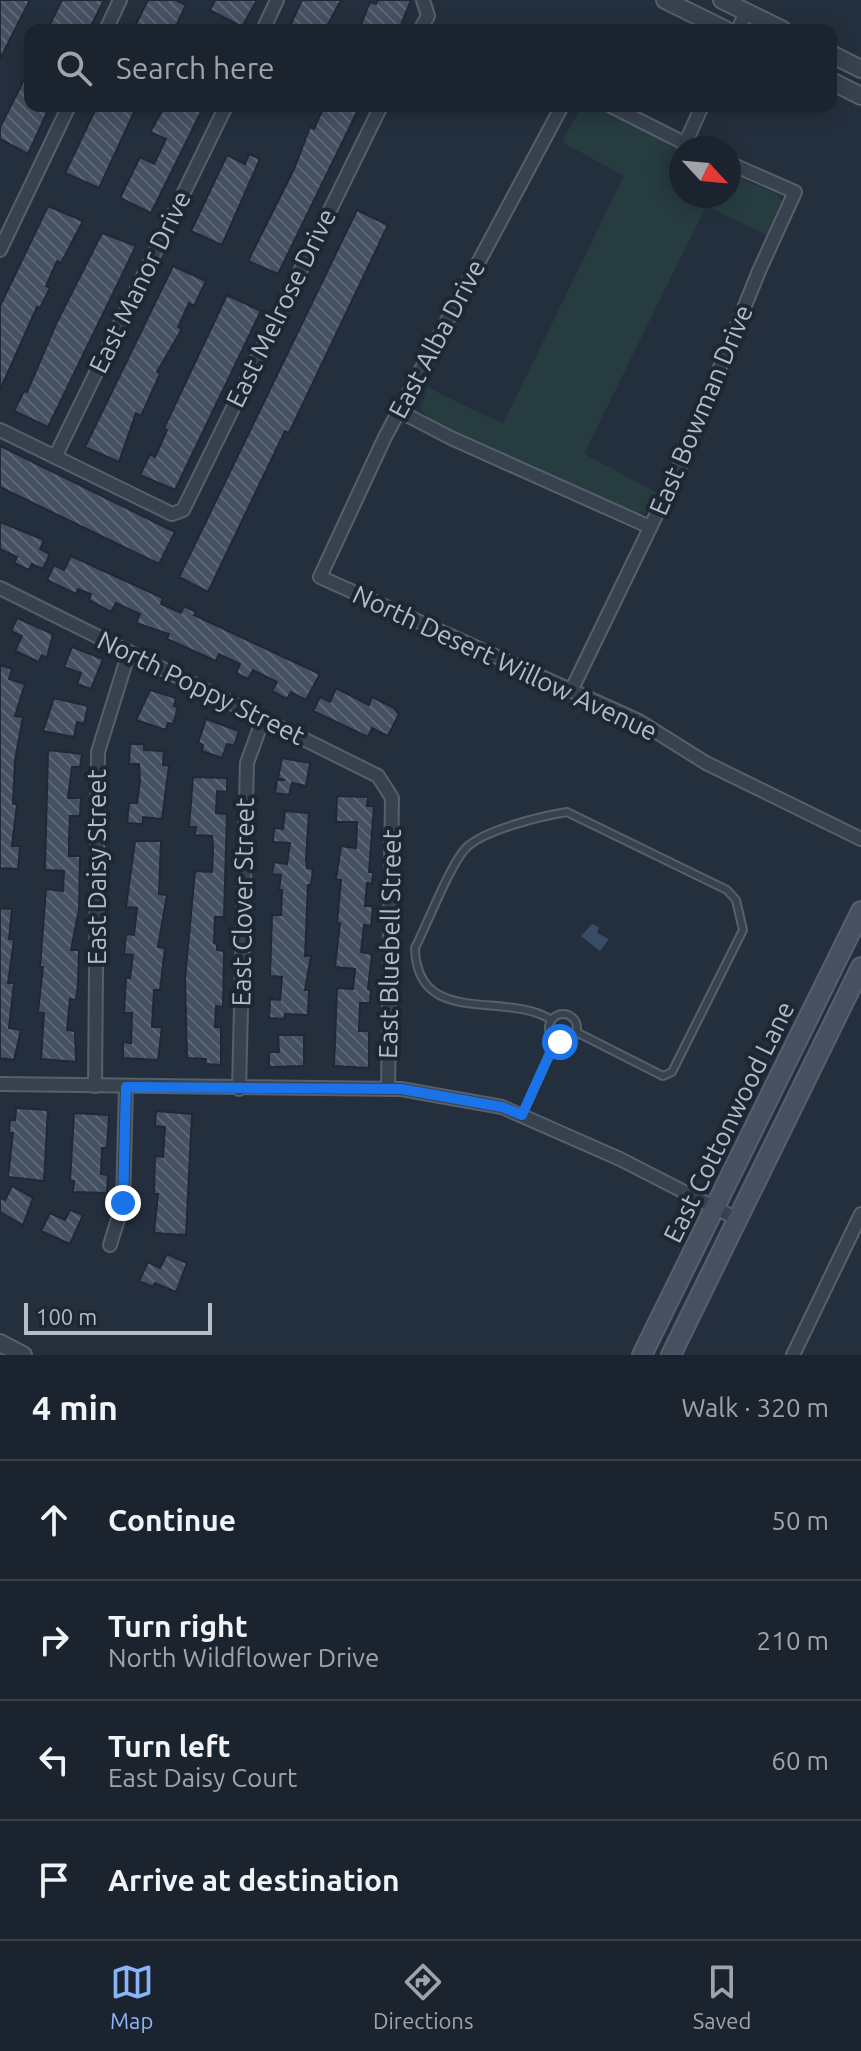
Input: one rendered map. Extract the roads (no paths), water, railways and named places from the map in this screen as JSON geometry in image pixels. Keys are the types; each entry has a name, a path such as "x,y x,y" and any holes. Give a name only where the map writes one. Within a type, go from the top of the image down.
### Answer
{"main road":[{"name":"East Cottonwood Lane","path":"642,1355 861,911"},
{"name":"East Cottonwood Lane","path":"671,1355 861,967"}],"street":[{"path":"109,24 120,0"},
{"path":"266,24 277,0"},
{"path":"423,0 428,16 423,24"},
{"path":"665,0 714,24"},
{"path":"722,0 771,24"},
{"path":"741,24 746,12"},
{"path":"837,57 861,69"},
{"path":"837,84 861,96"},
{"path":"0,250 66,112"},
{"name":"East Manor Drive","path":"55,457 223,112"},
{"name":"East Melrose Drive","path":"55,457 172,514 183,510 378,112"},
{"name":"East Alba Drive","path":"320,577 399,411 559,112"},
{"path":"623,112 670,136"},
{"path":"692,136 700,112"},
{"name":"East Bowman Drive","path":"571,691 697,427 759,271 795,192 741,168"},
{"path":"399,411 451,438 650,527"},
{"path":"0,430 55,457"},
{"name":"North Desert Willow Avenue","path":"320,577 639,721 706,763 861,839"},
{"name":"North Poppy Street","path":"0,588 378,776 392,798"},
{"name":"East Daisy Street","path":"95,1086 98,752 129,652"},
{"name":"East Clover Street","path":"239,1089 247,763 263,719"},
{"name":"East Bluebell Street","path":"388,1089 392,798"},
{"path":"0,1084 388,1089 502,1107 620,1159 737,1219"},
{"path":"110,1245 123,1203 126,1087"},
{"path":"793,1355 861,1214"},
{"path":"0,1343 23,1355"}],"lane":[{"path":"550,1019 532,1008 450,1002 424,982 416,964 415,948 464,849 479,838 567,812 727,890 736,900 743,930 672,1072 663,1076 576,1032"},
{"path":"558,1014 567,1014 576,1023 576,1032 565,1042 556,1040 548,1029 550,1019 558,1014"},
{"path":"522,1115 556,1040"}],"water":[{"path":"592,924 599,927 597,933 609,939 600,951 581,936"}]}
